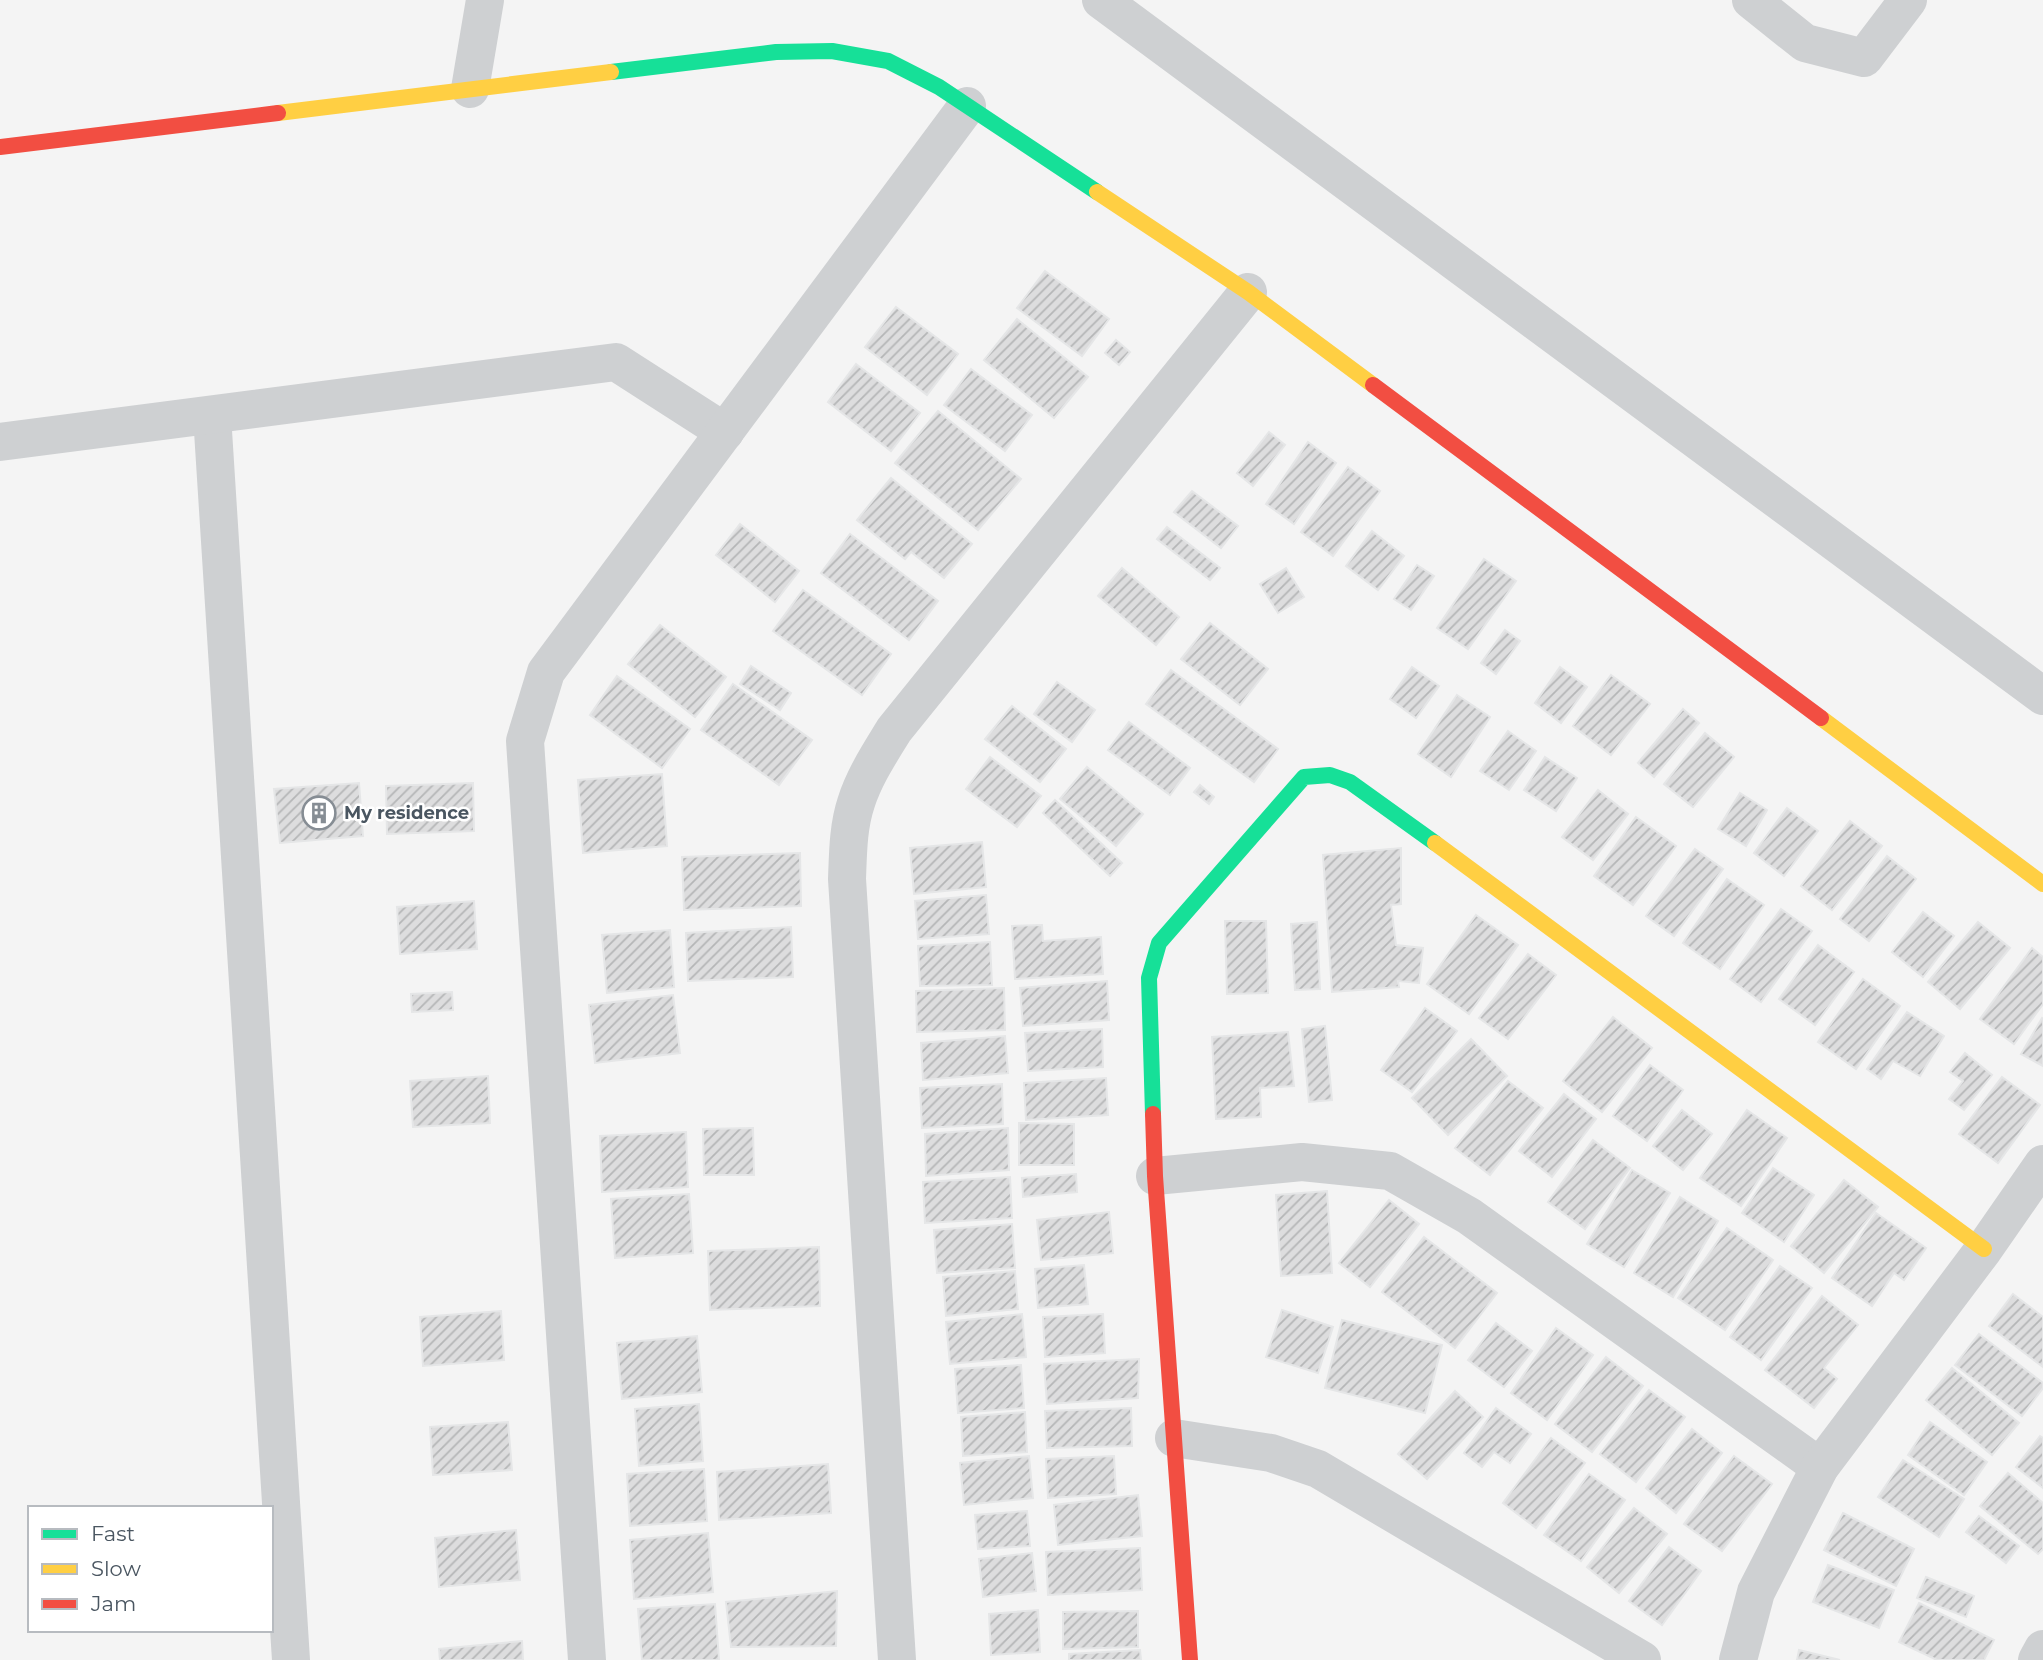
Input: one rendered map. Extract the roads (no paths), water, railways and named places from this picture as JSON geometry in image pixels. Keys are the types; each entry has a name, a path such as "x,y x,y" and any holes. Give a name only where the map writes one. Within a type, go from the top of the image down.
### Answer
{"street":[{"path":"470,89 485,0"},
{"path":"1101,0 2043,696"},
{"path":"1751,0 1805,43 1864,58 1908,0"},
{"path":"0,147 776,52 832,51 888,61 939,88 1248,292 2043,884"},
{"path":"587,1660 525,741 546,672 967,106"},
{"path":"897,1660 847,879 848,842 856,803 894,730 1248,292"},
{"path":"0,442 616,362 725,432"},
{"path":"212,415 290,1660"},
{"path":"1190,1660 1155,1176 1149,978 1159,943 1304,777 1322,773 1344,776 1984,1249"},
{"path":"1155,1176 1302,1162 1390,1171 1469,1216 1820,1467"},
{"path":"1738,1660 1756,1592 1820,1467 1984,1249 2043,1164"},
{"path":"1174,1438 1271,1453 1318,1469 1355,1488 1642,1660"},
{"path":"2037,1660 2043,1649"}],"place":[{"name":"My residence","path":"319,813"}]}
